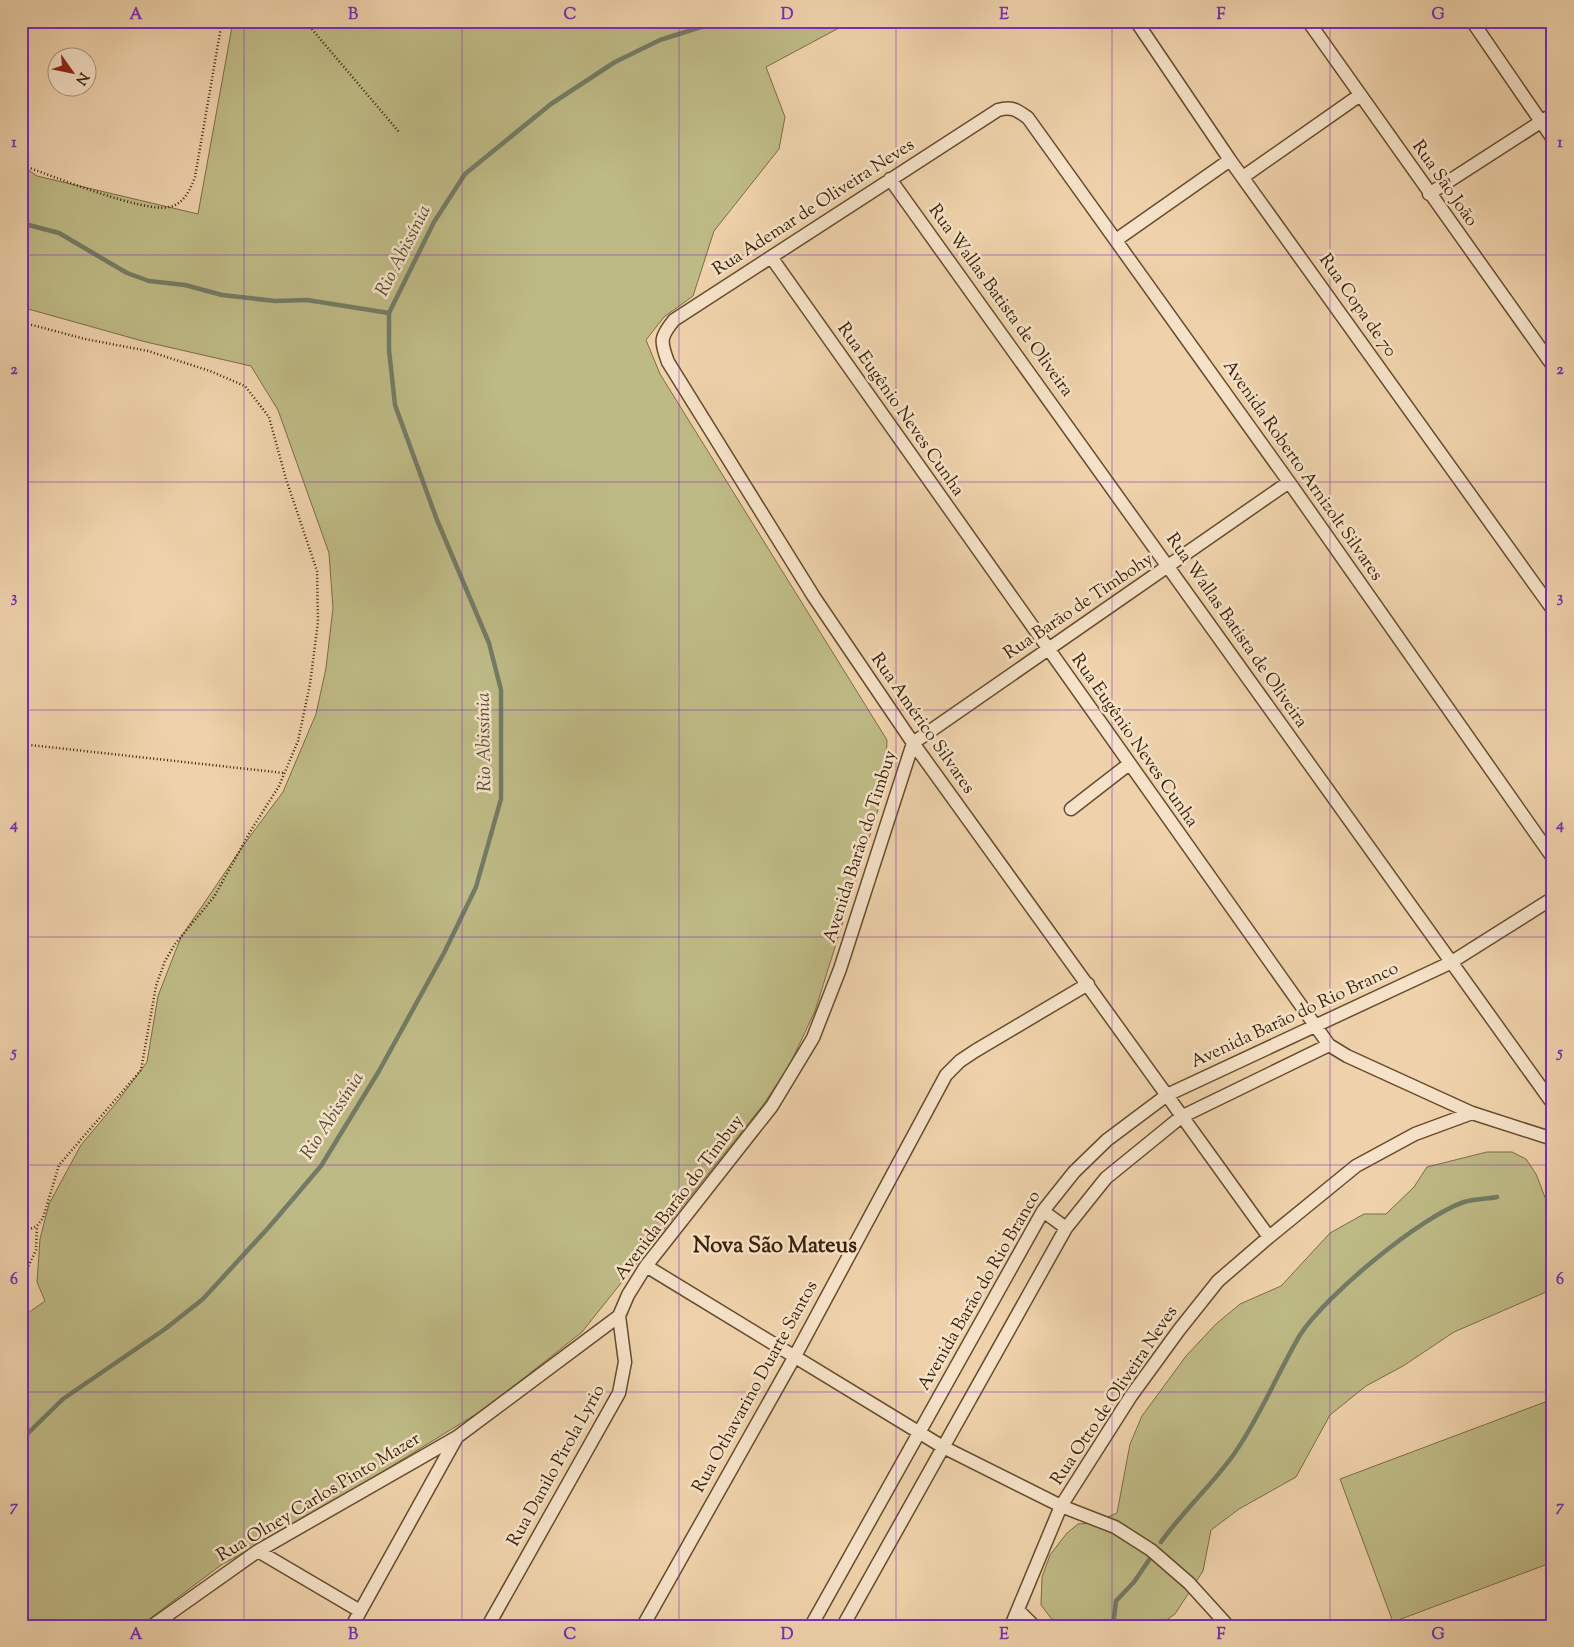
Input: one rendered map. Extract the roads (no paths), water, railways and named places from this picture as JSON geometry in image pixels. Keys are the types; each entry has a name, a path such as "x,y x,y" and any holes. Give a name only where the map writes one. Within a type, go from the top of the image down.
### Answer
{"street":[{"name":"Rua Copa de 70","path":"1136,21 1230,160 1553,610"},
{"name":"Rua São João","path":"1308,21 1429,194 1553,366"},
{"path":"1472,21 1553,139"},
{"path":"1243,177 1360,95"},
{"name":"Rua Ademar de Oliveira Neves","path":"668,362 661,344 663,333 674,320 998,110 1016,109"},
{"name":"Avenida Roberto Arnizolt Silvares","path":"1016,109 1028,118 1116,240 1553,858"},
{"path":"1429,194 1553,114"},
{"path":"1116,240 1230,160"},
{"name":"Rua Wallas Batista de Oliveira","path":"890,179 1170,566 1450,963 1553,1104"},
{"name":"Rua Eugênio Neves Cunha","path":"771,258 1329,1045 1347,1056 1472,1113 1553,1139"},
{"name":"Rua Américo Silvares","path":"668,362 814,597 912,743 1088,984 1167,1095 1180,1117 1269,1237"},
{"name":"Rua Barão de Timbohy","path":"912,743 1170,566 1288,482"},
{"name":"Avenida Barão do Timbuy","path":"352,1626 457,1437 619,1316 628,1295 646,1266 772,1106 813,1038 840,969 912,743"},
{"path":"1071,809 1129,764"},
{"name":"Avenida Barão do Rio Branco","path":"811,1626 1043,1211 1074,1172 1108,1140 1167,1095 1450,963 1553,898"},
{"name":"Rua Othavarino Duarte Santos","path":"643,1626 795,1356 946,1075 975,1051 1088,984"},
{"path":"843,1626 1066,1228 1106,1178 1180,1117 1329,1045"},
{"name":"Rua Otto de Oliveira Neves","path":"1012,1626 1061,1506 1131,1396 1179,1330 1218,1282 1269,1237 1356,1166 1415,1134 1472,1113"},
{"path":"1043,1211 1066,1228"},
{"path":"646,1266 944,1447 1061,1506 1115,1527 1152,1550 1189,1583 1228,1626"},
{"name":"Rua Danilo Pirola Lyrio","path":"488,1626 619,1393 625,1362 619,1316"},
{"name":"Rua Olney Carlos Pinto Mazer","path":"155,1625 258,1551 457,1437"},
{"path":"258,1551 360,1611"},
{"path":"1018,1610 1034,1626"}],"waterway":[{"name":"Rio Abissínia","path":"21,1440 63,1399 165,1329 203,1299 269,1227 321,1166 379,1071 444,953 476,887 501,799 501,690 489,643 437,520 395,405 389,350 389,313 434,222 465,174 551,104 615,62 660,40 720,21"},
{"path":"21,223 59,233 127,273 149,281 185,285 222,295 275,301 307,300 389,313"},
{"path":"1161,1542 1234,1454 1252,1425 1300,1335 1330,1300 1399,1240 1445,1210 1464,1202 1497,1197"},
{"path":"1113,1626 1116,1601 1134,1582 1149,1560"}],"district":[{"name":"Nova São Mateus","path":"775,1247"}]}
